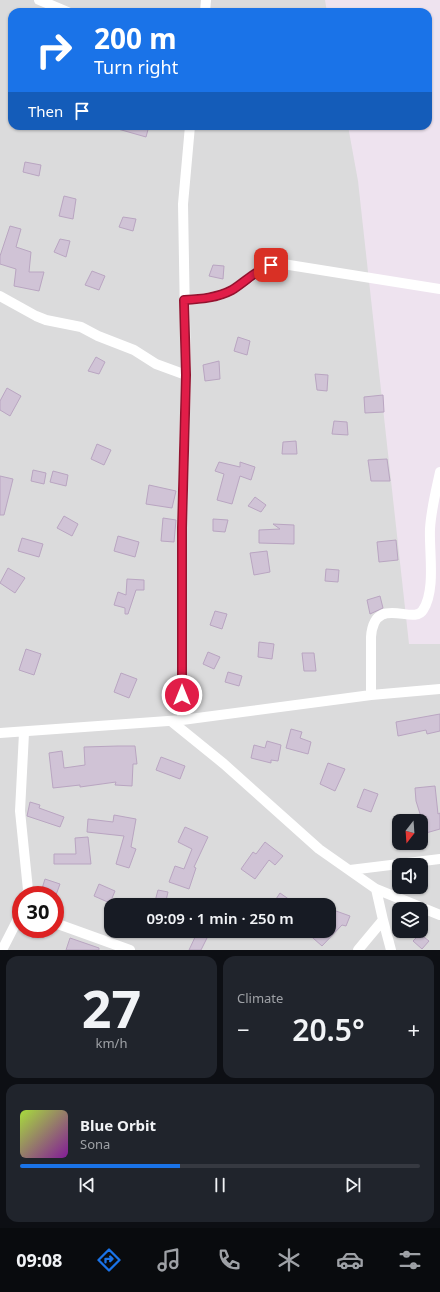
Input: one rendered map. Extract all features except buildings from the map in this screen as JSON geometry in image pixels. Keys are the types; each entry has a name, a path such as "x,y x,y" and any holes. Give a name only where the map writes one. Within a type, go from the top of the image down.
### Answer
{"street":[{"path":"39,0 58,8"},
{"path":"182,720 182,528 186,375 183,204 190,130"},
{"path":"184,300 219,295 231,291 263,268 283,264 440,289"},
{"path":"0,296 36,316 46,320 81,327 134,350 156,364 186,375"},
{"path":"371,695 370,637 371,628 375,620 382,614 393,613 417,615 422,613 425,608 429,584 431,519 440,472"},
{"path":"0,733 24,733 182,720 371,695 440,689"},
{"path":"171,721 224,764 319,848 376,889 440,915"},
{"path":"24,733 20,811 28,886"},
{"path":"350,870 440,859"},
{"path":"376,889 391,950"},
{"path":"358,950 383,920"},
{"path":"64,926 130,950"},
{"path":"2,950 12,931"}],"shaded area":[{"path":"0,0 325,0 326,8 8,8 8,130 349,130 358,181 409,644 440,644 440,950 0,950"}],"route":[{"path":"182,695 182,528 186,375 184,300 203,299 231,291 253,274 271,265"}]}
